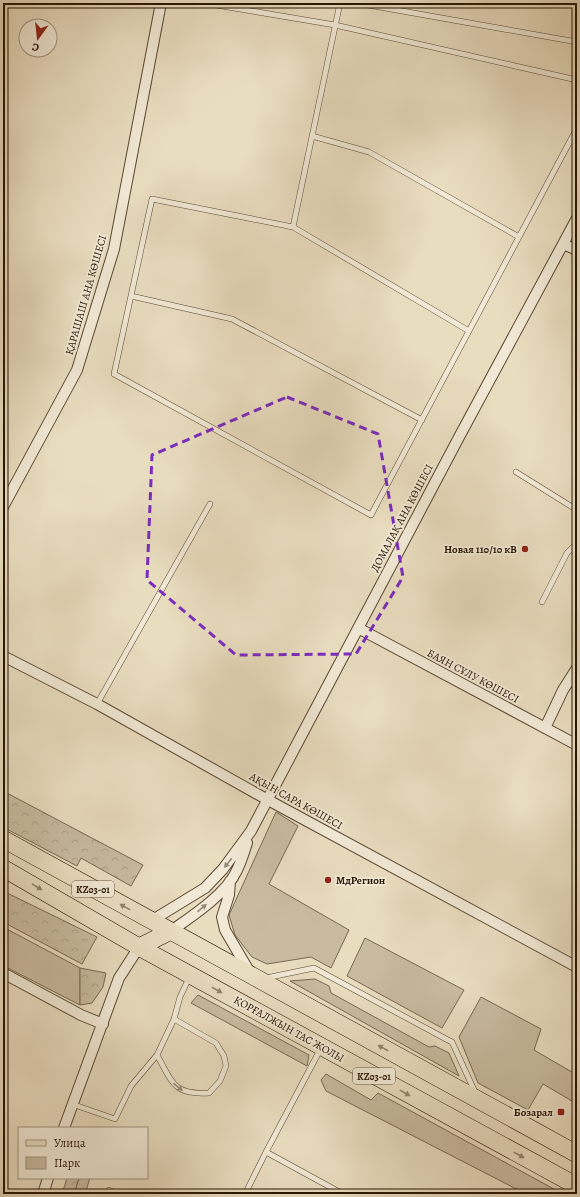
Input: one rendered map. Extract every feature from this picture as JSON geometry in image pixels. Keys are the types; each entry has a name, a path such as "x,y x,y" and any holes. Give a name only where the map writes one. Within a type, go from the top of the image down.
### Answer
{"main road":[{"name":"KZ03-01","path":"3,839 577,1154"},
{"name":"ҚОРҒАЛЖЫН ТАС ЖОЛЫ","path":"3,868 10,876 139,948 577,1186"},
{"path":"139,948 151,921"},
{"path":"139,948 171,932"}],"street":[{"name":"ҚАРАШАШ АНА КӨШЕСІ","path":"3,506 77,370 114,249 161,3"},
{"name":"ДОМАЛАҚ АНА КӨШЕСІ","path":"151,921 205,888 227,864 251,831 577,218"},
{"path":"563,244 577,250"},
{"name":"БАЯН СҰЛУ КӨШЕСІ","path":"358,628 577,746"},
{"name":"АҚЫН САРА КӨШЕСІ","path":"3,656 97,704 268,800 577,967"},
{"path":"545,728 563,690 577,668"},
{"name":"ДОМАЛАҚ АНА КӨШЕСІ","path":"171,932 203,907 230,881 236,872 251,831"},
{"path":"230,881 229,895 222,917 225,930 255,977"},
{"path":"64,1127 119,978 139,948"},
{"path":"3,973 81,1015 103,1024"},
{"path":"43,1194 48,1179"}],"lane":[{"path":"204,3 335,25 577,80"},
{"path":"293,227 340,3"},
{"path":"357,3 577,42"},
{"path":"469,331 293,227 152,199 114,374 372,515 577,128"},
{"path":"312,136 369,152 519,237"},
{"path":"131,296 232,319 422,420"},
{"path":"516,472 577,510"},
{"path":"97,704 210,504"},
{"path":"542,602 567,552 577,543"},
{"path":"255,977 314,968 452,1042 478,1100"},
{"path":"72,1104 115,1119 131,1086 157,1055 174,1019 180,997 190,975"},
{"path":"157,1055 170,1080 181,1091 195,1094 209,1093 220,1081 226,1066 224,1056 216,1043 174,1019"},
{"path":"245,1194 322,1047"},
{"path":"266,1152 343,1194"},
{"path":"108,1194 110,1190 117,1194"}],"highlighted area":[{"path":"287,397 378,434 403,577 356,654 236,655 147,580 152,455"}],"green space":[{"path":"3,791 143,865 131,886 81,858 77,866 3,827"},
{"path":"276,812 298,826 269,884 349,930 331,968 311,957 267,964 252,957 235,935 229,915"},
{"path":"3,891 97,937 82,964 3,922"},
{"path":"3,927 80,968 80,1005 4,966"},
{"path":"365,938 464,990 442,1028 347,976"},
{"path":"80,968 106,973 103,987 92,1003 80,1005"},
{"path":"315,979 329,986 331,993 429,1047 435,1046 449,1053 459,1076 290,981"},
{"path":"198,995 309,1055 307,1066 191,1003"},
{"path":"481,997 541,1029 534,1050 577,1075 577,1104 543,1084 528,1110 478,1083 459,1037"},
{"path":"326,1074 371,1100 378,1093 563,1194 526,1194 326,1091 321,1080"},
{"path":"67,1179 79,1179 74,1194 62,1194"},
{"path":"79,1179 90,1179 85,1194 74,1194"}],"place":[{"name":"Новая 110/10 кВ","path":"525,549"},
{"name":"МдРегион","path":"328,880"},
{"name":"Бозарал","path":"561,1112"}]}
